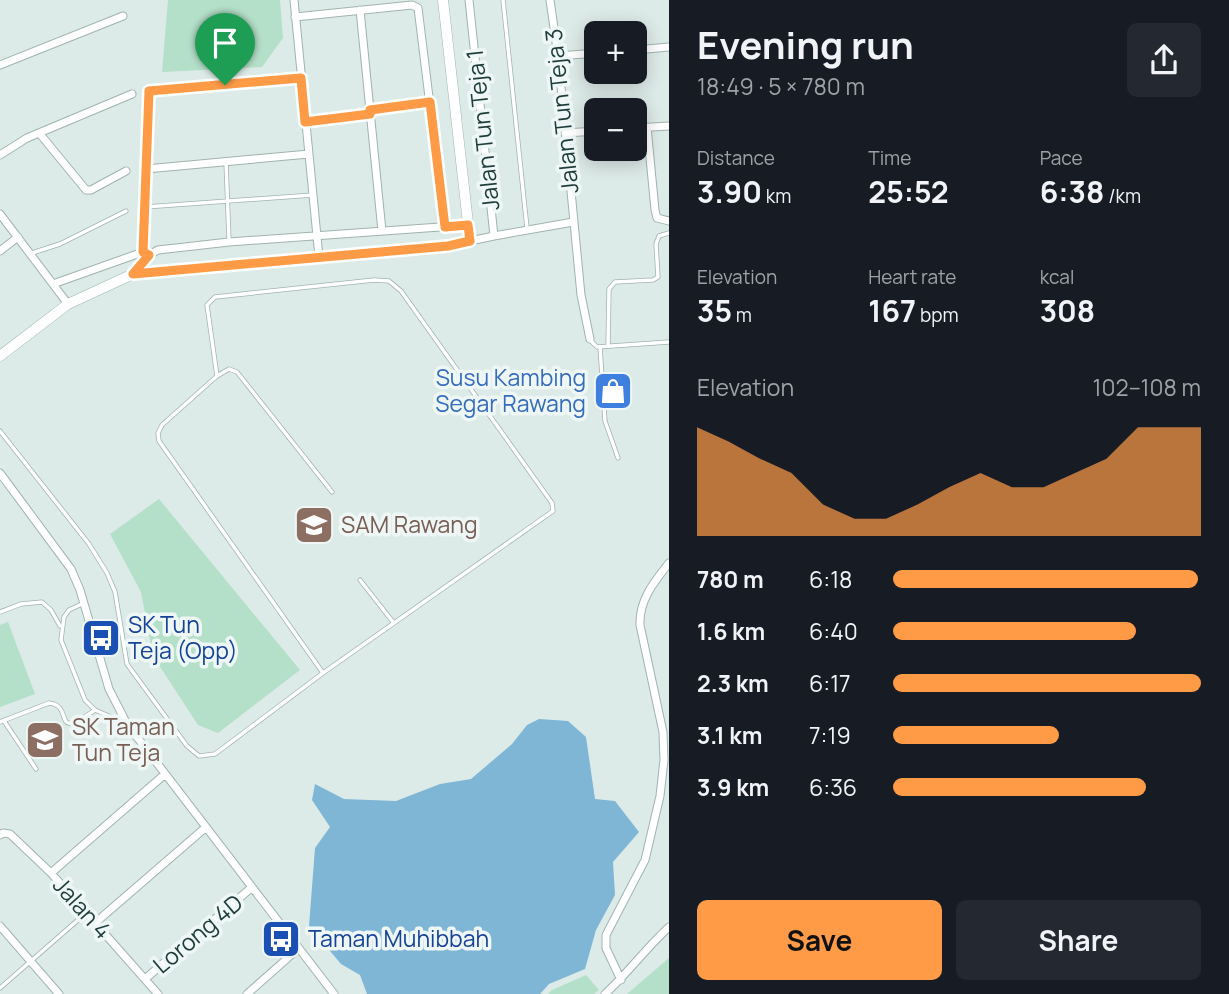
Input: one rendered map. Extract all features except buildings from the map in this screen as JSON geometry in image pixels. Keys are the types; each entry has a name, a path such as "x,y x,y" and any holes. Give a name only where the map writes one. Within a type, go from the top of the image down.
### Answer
{"street":[{"path":"294,0 319,257"},
{"path":"0,356 68,304 133,274 448,246 470,241 443,0"},
{"name":"Jalan Tun Teja 1","path":"469,0 494,236 470,241"},
{"name":"Jalan Tun Teja 3","path":"550,0 558,56 581,295 590,339"},
{"path":"295,17 412,5 418,8 445,227"},
{"path":"360,10 382,231"},
{"path":"0,65 123,16"},
{"path":"647,49 669,47"},
{"path":"558,56 584,54"},
{"path":"133,274 146,254 149,91 301,78"},
{"path":"0,156 27,138 132,94"},
{"path":"669,125 647,127 657,219 669,221"},
{"path":"565,133 584,132"},
{"path":"40,134 86,190 91,190 126,171"},
{"path":"146,169 309,154"},
{"path":"0,214 68,304"},
{"path":"494,236 573,222"},
{"path":"53,284 158,250 229,242 468,225"},
{"path":"0,251 18,237"},
{"path":"0,473 66,560 76,579 110,689 127,724 334,994"},
{"path":"621,980 606,948 606,935 645,860 660,796 664,760 663,732 639,614 642,601 669,563"},
{"path":"51,873 164,775"},
{"path":"95,923 205,828"},
{"name":"Jalan 4","path":"0,835 10,834 51,873 158,994"},
{"name":"Lorong 4D","path":"145,979 251,888"},
{"path":"0,926 59,994"},
{"path":"606,994 621,980 647,947 669,927"},
{"path":"247,994 298,949"}],"lane":[{"path":"503,0 527,230"},
{"path":"305,122 430,102"},
{"path":"226,162 229,242"},
{"path":"145,207 313,195"},
{"path":"30,254 60,244 126,211"},
{"path":"608,346 611,285 615,282 653,280 658,277 656,244 659,236 669,233"},
{"path":"0,430 101,563 115,592 127,664 187,746 199,756 215,754 393,622 552,511 552,503 401,291 389,281 374,280 215,297 207,305 217,376"},
{"path":"590,339 593,346 669,342"},
{"path":"600,346 605,421 618,458"},
{"path":"323,673 159,441 158,433 162,425 217,376 229,369 237,372 332,492"},
{"path":"360,580 393,622"},
{"path":"0,612 21,604 42,602 51,610 61,628"},
{"path":"84,603 69,610 64,617 61,640 85,700 95,710 127,724"},
{"path":"36,769 2,721 48,703 60,708 69,724 75,724 95,710"},
{"path":"0,988 86,913"}],"green space":[{"path":"168,0 280,0 283,38 262,67 162,72"},
{"path":"159,499 300,670 218,733 198,725 153,656 141,592 110,534"},
{"path":"8,622 35,694 0,707 0,625"},
{"path":"669,958 669,994 627,994"},
{"path":"586,975 599,990 594,994 548,994 552,990"}],"water":[{"path":"539,719 568,721 586,737 595,799 615,801 639,832 613,862 615,895 596,930 585,969 549,984 540,994 367,994 360,975 341,964 309,926 315,848 330,827 312,800 315,784 344,799 396,801 440,784 471,779 512,744 527,725"}],"place":[{"name":"Susu Kambing Segar Rawang","path":"613,391"},
{"name":"SAM Rawang","path":"314,525"},
{"name":"SK Tun Teja (Opp)","path":"101,638"},
{"name":"SK Taman Tun Teja","path":"45,740"},
{"name":"Taman Muhibbah","path":"281,939"}],"route":[{"path":"301,78 305,122 370,114 370,110 430,102 445,227 468,225 470,241 448,246 133,274 149,255 143,252 149,91 225,85 301,78"}]}
